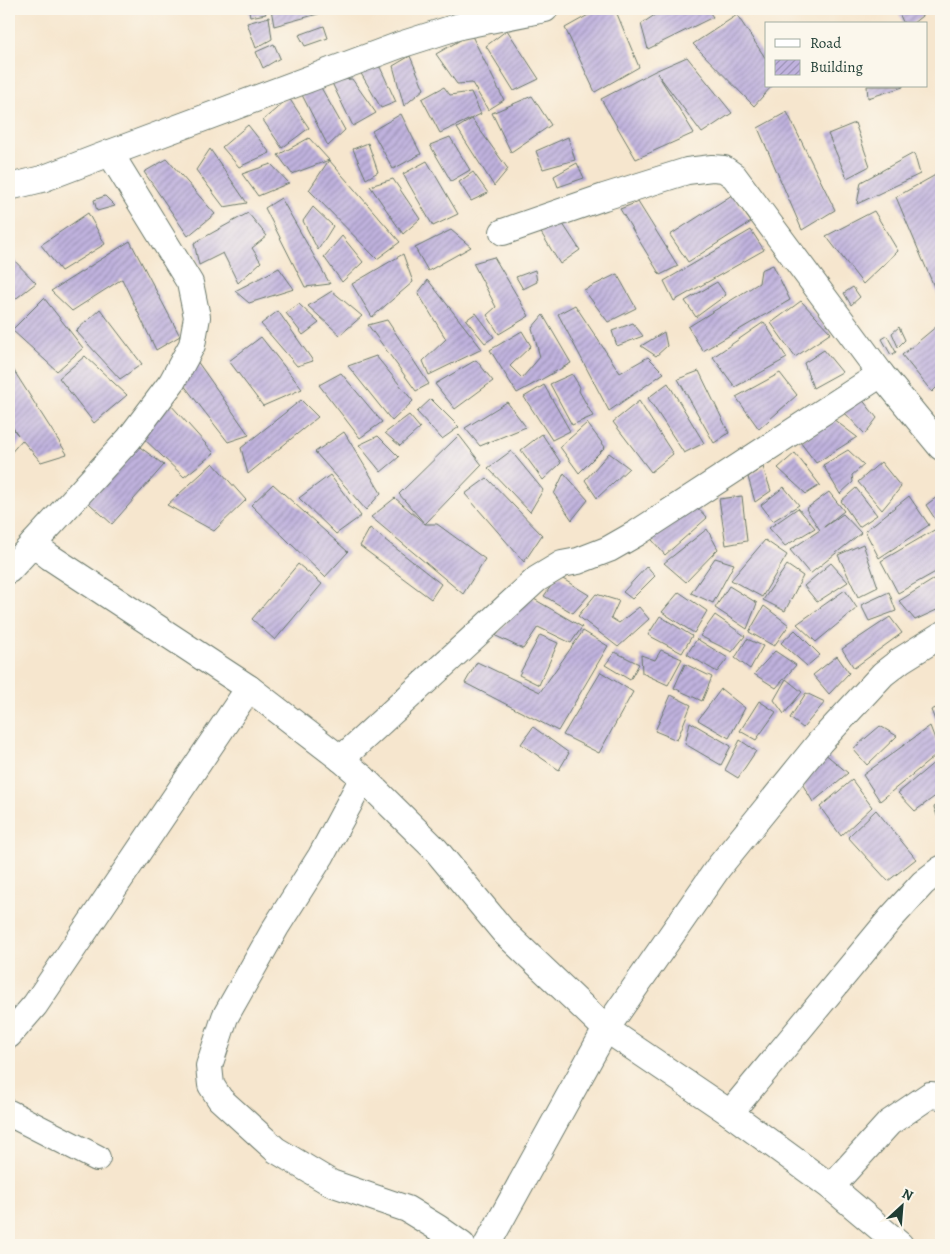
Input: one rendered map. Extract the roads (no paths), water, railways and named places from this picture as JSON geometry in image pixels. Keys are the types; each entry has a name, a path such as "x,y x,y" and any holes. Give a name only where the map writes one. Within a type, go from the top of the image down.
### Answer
{"street":[{"path":"9,187 42,179 400,44 460,26 544,9"},
{"path":"9,570 121,448 172,382 192,345 197,317 190,283 110,153"},
{"path":"503,232 687,171 712,168 724,169 734,176 881,374 941,446"},
{"path":"341,759 537,579 562,564 578,561 609,549 637,533 881,374"},
{"path":"33,544 249,688 341,759 436,850 504,932 606,1029 730,1113 831,1187 900,1245"},
{"path":"487,1245 606,1029 718,868 820,742 883,674 901,660 941,635"},
{"path":"9,1035 35,1005 249,688"},
{"path":"363,778 321,856 276,927 225,1017 210,1066 210,1085 220,1099 276,1150 331,1183 407,1209 462,1245"},
{"path":"730,1113 891,918 923,883 941,868"},
{"path":"831,1187 889,1123 930,1095 941,1096"},
{"path":"9,1113 97,1158"}]}
